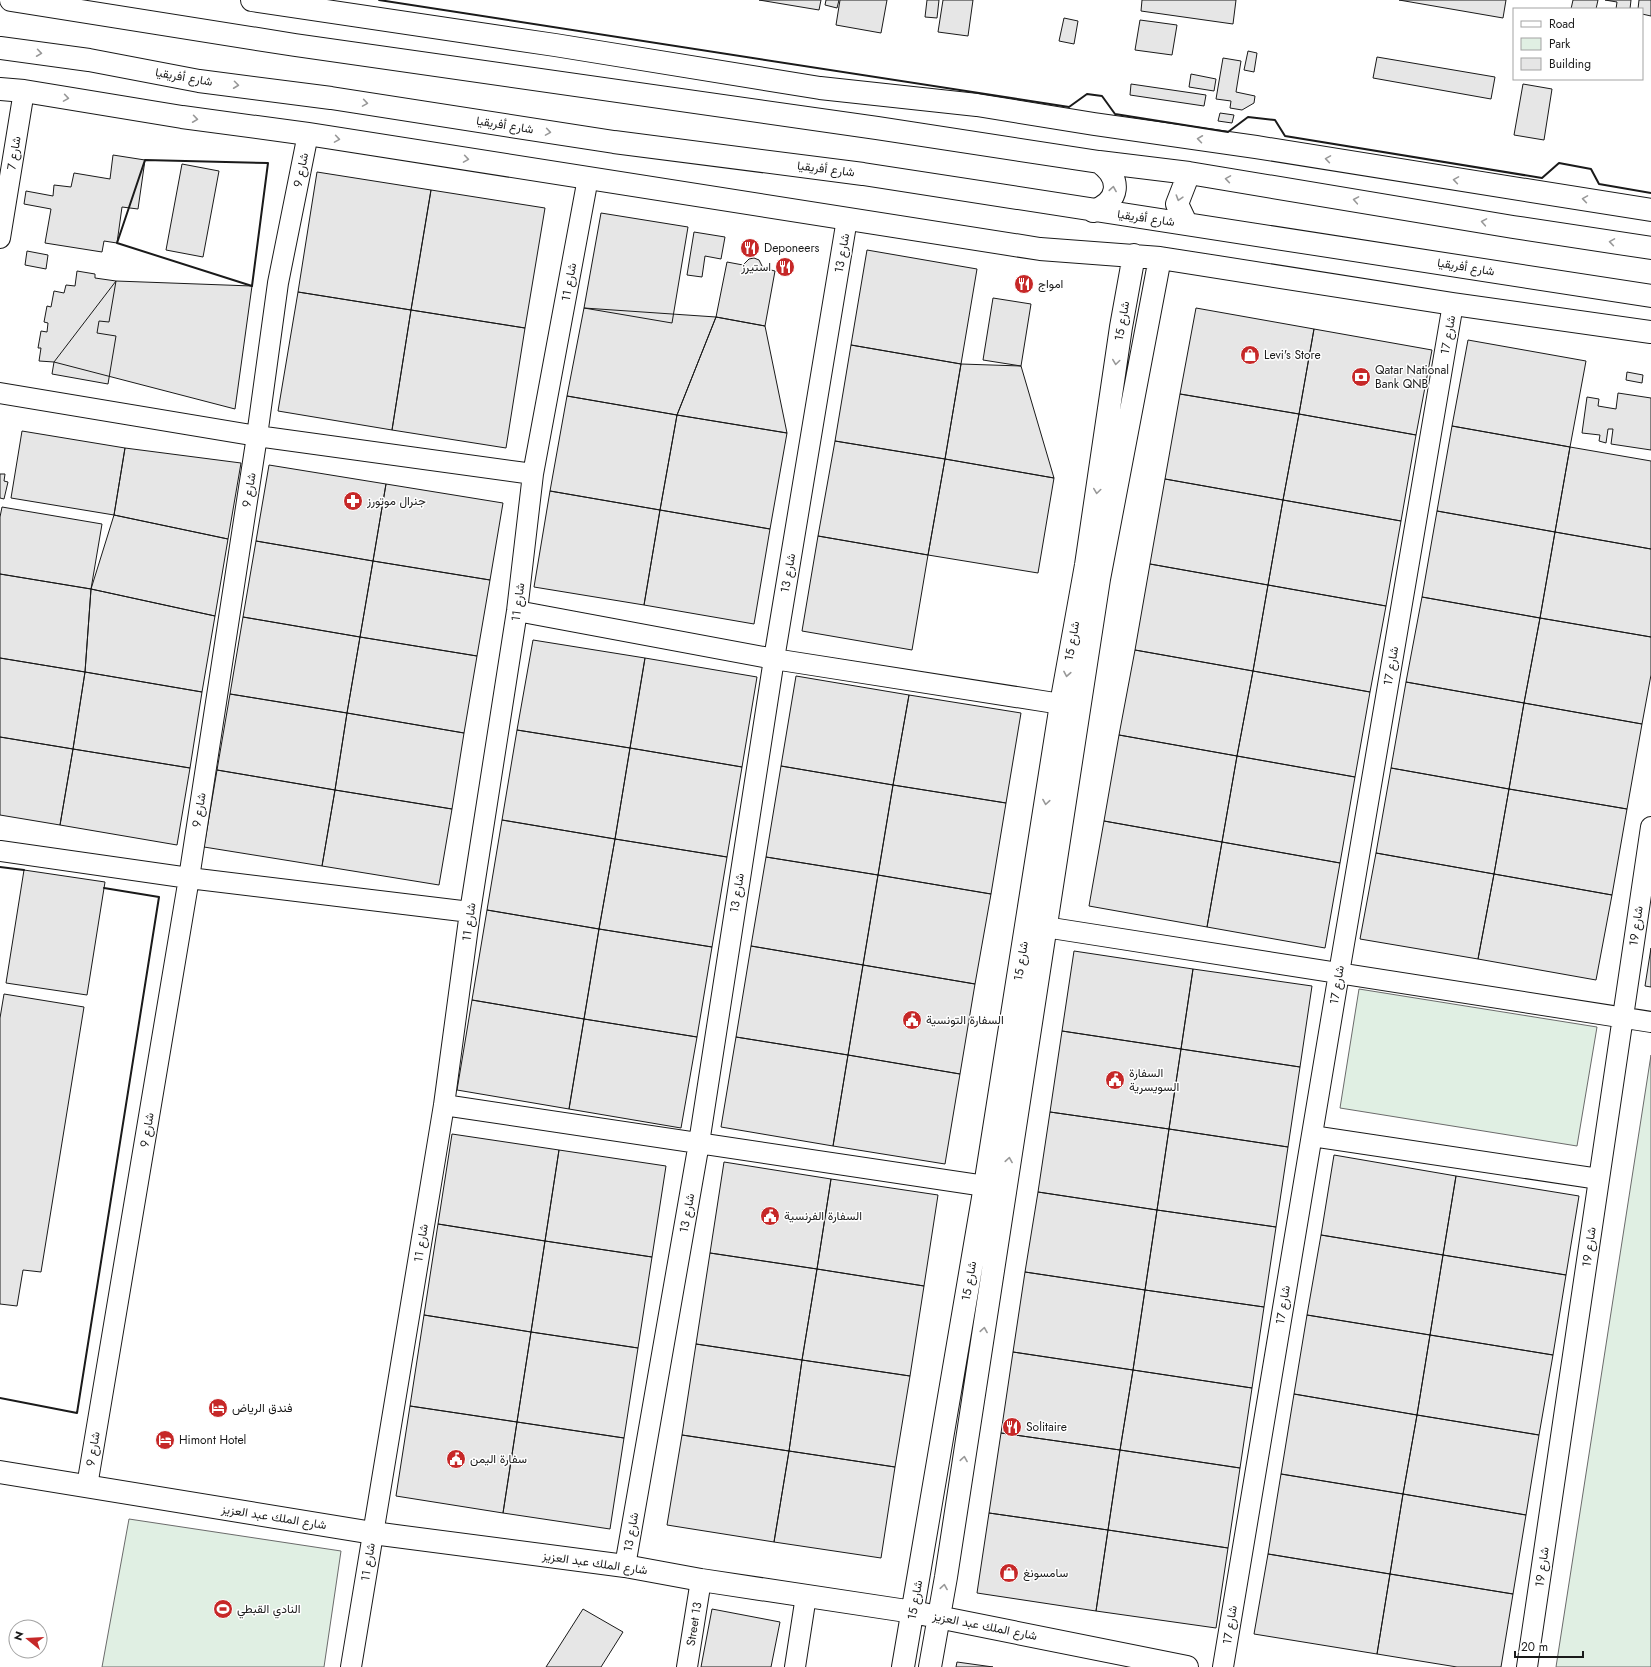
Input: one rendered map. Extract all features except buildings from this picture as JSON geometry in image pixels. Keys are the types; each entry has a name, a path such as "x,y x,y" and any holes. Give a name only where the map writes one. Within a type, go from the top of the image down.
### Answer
{"main road":[{"path":"11,0 303,46 877,128 1100,162 1189,173 1513,227 1651,248"},
{"path":"252,0 547,44 820,88 977,105 1094,124 1256,147 1651,210"},
{"name":"شارع أفريقيا","path":"0,48 89,60 199,81 331,98 614,142 863,174 1093,211 1651,296"},
{"path":"0,89 24,91 182,117 308,134 1040,249 1134,254 1453,304 1651,332"},
{"path":"1093,211 1103,207 1111,200 1115,189 1114,178 1108,169 1100,162"},
{"path":"1186,224 1177,204 1189,173"},
{"name":"شارع 15","path":"930,1667 940,1617 995,1186 1061,704 1086,565 1121,327 1134,254"},
{"name":"شارع 15","path":"903,1667 1045,927 1099,579 1160,258"},
{"name":"شارع الملك عبد العزيز","path":"0,1472 373,1533 625,1566 701,1580 913,1612 1151,1663 1187,1667"}],"street":[{"name":"شارع 7","path":"0,238 24,91"},
{"name":"شارع 9","path":"87,1486 189,878 257,436 278,283 308,134"},
{"name":"شارع 11","path":"351,1667 444,1105 470,912 517,610 534,474 588,178"},
{"name":"شارع 13","path":"625,1566 699,1143 774,659 847,219"},
{"name":"شارع 17","path":"1223,1667 1453,304"},
{"path":"0,393 257,436 534,474"},
{"path":"517,610 774,659 1061,704"},
{"name":"شارع 19","path":"1527,1667 1651,827"},
{"path":"0,851 189,878 470,912"},
{"path":"1045,927 1651,1022"},
{"path":"444,1105 995,1186"},
{"path":"1312,1136 1599,1179"},
{"name":"Street 13","path":"687,1667 701,1580"},
{"path":"794,1667 806,1596"}],"green space":[{"path":"1359,989 1597,1027 1577,1146 1340,1108"},
{"path":"1651,1055 1651,1667 1556,1667"},
{"name":"النادي القبطي","path":"129,1519 341,1551 324,1667 102,1667"}],"wall":[{"path":"379,0 1069,107 1087,94 1102,96 1115,114 1228,132 1248,117 1275,120 1285,136 1542,178 1559,163 1591,169 1599,184 1651,193"},
{"path":"145,160 268,163 252,286 117,243 145,160"},
{"path":"0,867 24,870"},
{"path":"0,1398 77,1413 159,897 104,888"}],"place":[{"name":"Deponeers","path":"750,248"},
{"name":"استيرز","path":"785,267"},
{"name":"امواج","path":"1024,284"},
{"name":"Levi's Store","path":"1250,355"},
{"name":"Qatar National Bank QNB","path":"1361,377"},
{"name":"جنرال موتورز","path":"353,501"},
{"name":"السفارة التونسية","path":"912,1020"},
{"name":"السفارة السويسرية","path":"1115,1080"},
{"name":"السفارة الفرنسية","path":"770,1216"},
{"name":"فندق الرياض","path":"218,1408"},
{"name":"Solitaire","path":"1012,1427"},
{"name":"Himont Hotel","path":"165,1440"},
{"name":"سفارة اليمن","path":"456,1459"},
{"name":"سامسونغ","path":"1009,1573"},
{"name":"النادي القبطي","path":"223,1609"}]}
